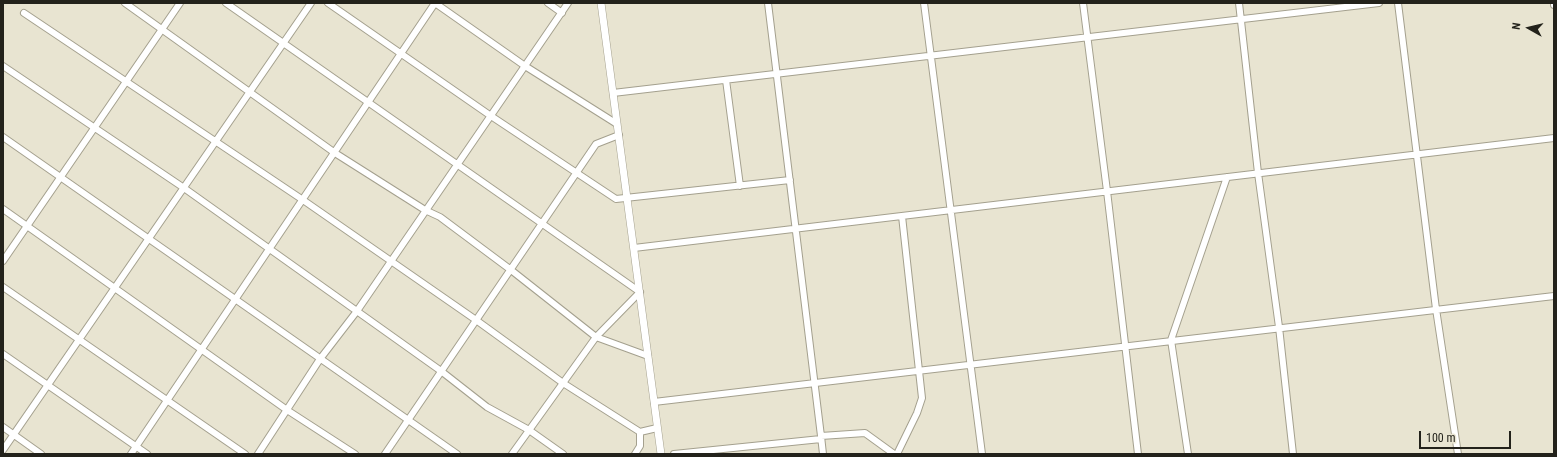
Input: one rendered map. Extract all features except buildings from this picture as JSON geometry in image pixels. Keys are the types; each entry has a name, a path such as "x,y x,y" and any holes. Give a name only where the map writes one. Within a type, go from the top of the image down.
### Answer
{"street":[{"path":"125,3 335,153 425,210 440,217 511,270 596,337 648,356"},
{"path":"3,261 180,3"},
{"path":"226,3 640,292"},
{"path":"3,450 311,3"},
{"path":"328,3 490,116 616,199 790,180"},
{"path":"131,454 435,3 525,66 617,124"},
{"path":"548,3 562,13"},
{"path":"258,454 320,359 357,311 568,3"},
{"path":"601,3 661,454"},
{"path":"768,3 823,454"},
{"path":"924,3 972,364 982,454"},
{"path":"1083,3 1138,454"},
{"path":"1239,3 1258,173 1279,327 1293,454"},
{"path":"613,93 1379,3"},
{"path":"1398,3 1436,309 1458,454"},
{"path":"24,13 127,80 303,200 476,320 563,383 640,432 657,428"},
{"path":"3,66 184,188 441,371 487,407 529,430 563,454"},
{"path":"726,80 740,186"},
{"path":"385,454 596,144 619,135"},
{"path":"3,137 457,454"},
{"path":"634,248 1554,138"},
{"path":"1188,454 1171,340 1227,177"},
{"path":"3,209 116,287 287,410 355,454"},
{"path":"897,454 917,413 922,398 902,216"},
{"path":"3,287 245,454"},
{"path":"512,454 596,337 640,292"},
{"path":"654,402 1279,327 1554,296"},
{"path":"3,354 147,454"},
{"path":"3,427 41,454"},
{"path":"635,454 640,446 640,432"},
{"path":"674,454 865,433 894,454"}]}
